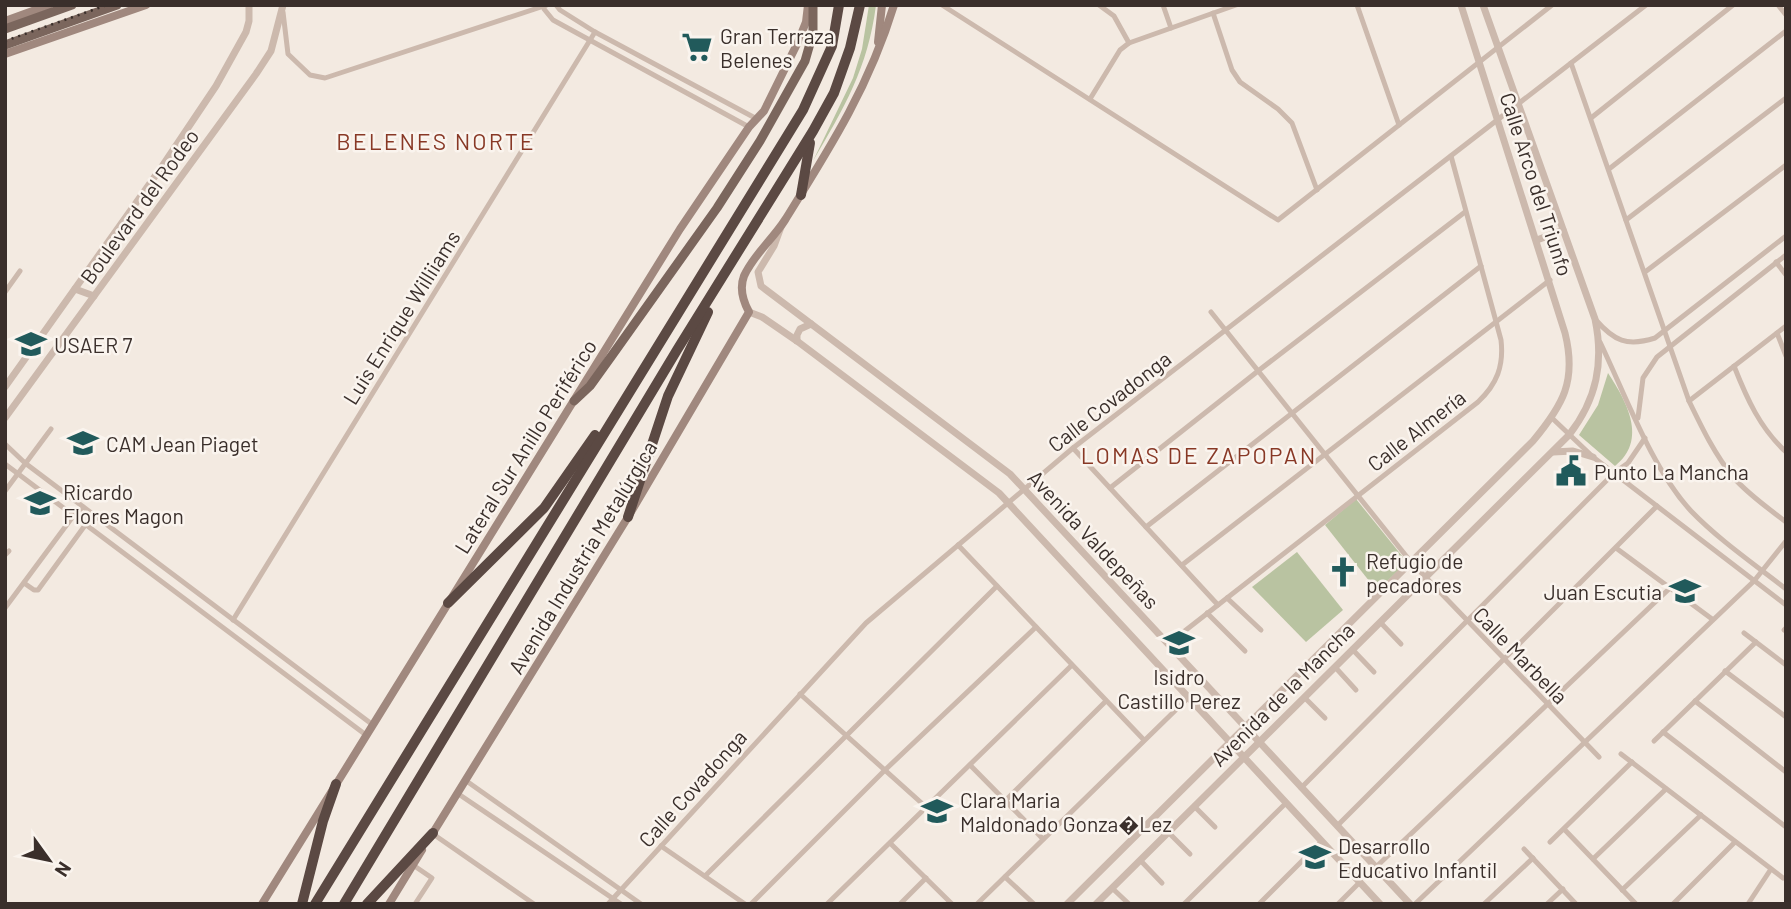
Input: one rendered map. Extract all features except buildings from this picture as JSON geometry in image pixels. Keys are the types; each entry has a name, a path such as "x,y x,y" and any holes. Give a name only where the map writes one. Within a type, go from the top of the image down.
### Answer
{"highway":[{"path":"315,904 803,110 832,46 839,5"},
{"path":"344,904 813,131 834,93 850,48 860,5"},
{"path":"801,195 813,131"},
{"path":"628,517 668,396 725,272"},
{"path":"448,603 531,522 556,493 679,311"},
{"path":"302,904 320,831 335,785"},
{"path":"367,904 433,833"}],"main road":[{"path":"10,19 49,5"},
{"path":"5,29 72,5"},
{"path":"5,44 117,5"},
{"path":"5,54 146,5"},
{"path":"575,401 614,354 718,208 760,141 805,61 813,33 811,5"},
{"name":"Lateral Sur Anillo Periférico","path":"262,904 680,229 749,127 764,111 798,42 811,5"},
{"path":"877,55 882,5"},
{"path":"750,312 742,293 743,280 764,245 781,227 854,107 877,55 894,5"},
{"path":"10,19 42,16"},
{"name":"Avenida Industria Metalúrgica","path":"389,904 628,517 750,312"}],"street":[{"path":"556,5 595,32 757,119"},
{"path":"942,5 1278,220 1552,5"},
{"path":"1100,5 1114,16 1129,43"},
{"path":"1163,5 1171,28"},
{"path":"1090,99 1120,50 1129,43 1236,5"},
{"path":"1357,5 1399,125"},
{"name":"Calle Arco del Triunfo","path":"1461,5 1550,280 1569,347 1569,375"},
{"name":"Calle Arco del Triunfo","path":"1483,5 1595,319 1599,340"},
{"name":"Calle Covadonga","path":"608,904 866,623 1073,448 1646,5"},
{"path":"1591,118 1733,5"},
{"path":"1778,5 1786,15"},
{"name":"Boulevard del Rodeo","path":"5,387 216,86 246,32 250,6"},
{"path":"271,51 288,54 310,75 324,78 545,6 544,9 553,20 749,127"},
{"path":"283,8 288,54"},
{"name":"Boulevard del Rodeo","path":"5,418 271,51 283,8"},
{"path":"1213,13 1232,71 1240,82 1278,109 1292,123 1317,190"},
{"path":"1609,169 1786,31"},
{"name":"Luis Enrique Williiams","path":"233,620 595,32"},
{"path":"1571,63 1689,401 1704,432 1735,479 1786,522"},
{"path":"676,88 682,78"},
{"path":"1626,220 1786,98"},
{"name":"Calle Almería","path":"1168,644 1489,391 1501,367 1503,354 1451,156"},
{"path":"1645,272 1786,165"},
{"path":"1110,488 1258,370 1465,212"},
{"name":"Avenida Valdepeñas","path":"781,227 776,242 758,272 763,288 993,460 1024,488 1258,743 1413,904"},
{"path":"1537,240 1563,230"},
{"path":"1595,319 1611,335 1623,342 1637,344 1655,338 1786,236"},
{"path":"1637,421 1643,379 1657,357 1786,255"},
{"path":"1776,262 1786,275"},
{"path":"1146,527 1480,266"},
{"path":"5,292 20,271"},
{"path":"1181,565 1550,280"},
{"path":"75,289 94,296"},
{"name":"Avenida Valdepeñas","path":"750,312 797,341 987,483 1380,904"},
{"name":"Calle Marbella","path":"1212,312 1410,562 1599,757"},
{"path":"797,341 800,329 812,324"},
{"path":"1689,401 1786,326"},
{"path":"1777,333 1786,356"},
{"path":"1599,340 1645,438 1668,480 1690,510 1717,536 1786,589"},
{"name":"Avenida de la Mancha","path":"1096,904 1569,435 1580,422 1594,392 1600,360 1599,340"},
{"path":"1734,366 1755,414 1786,453"},
{"name":"Avenida de la Mancha","path":"1067,904 1533,441 1552,418 1564,396 1569,375"},
{"path":"1552,418 1592,457 1786,605"},
{"path":"5,491 51,429"},
{"path":"1301,788 1638,451 1645,438"},
{"path":"5,444 25,463 373,725"},
{"path":"1073,448 1218,605"},
{"path":"1552,452 1573,451 1592,457"},
{"path":"5,464 366,735"},
{"path":"1337,826 1657,506"},
{"path":"5,608 74,515 83,507"},
{"path":"24,583 38,590 86,524 95,516"},
{"path":"1413,904 1754,581 1786,541"},
{"path":"958,545 1144,740"},
{"path":"1615,548 1712,619"},
{"path":"705,876 997,586"},
{"path":"1376,867 1670,589"},
{"path":"1227,598 1261,630"},
{"path":"1207,613 1245,651"},
{"path":"1380,622 1401,645"},
{"path":"751,904 1036,627"},
{"path":"1744,634 1786,665"},
{"path":"1654,741 1756,642"},
{"path":"1352,649 1374,672"},
{"path":"827,904 1072,665"},
{"path":"1335,667 1356,690"},
{"path":"1725,671 1786,717"},
{"path":"800,694 926,807"},
{"path":"1304,697 1325,718"},
{"path":"977,904 1188,698"},
{"path":"1005,801 1106,701"},
{"path":"1695,701 1786,772"},
{"path":"1663,732 1786,827"},
{"path":"1621,754 1783,878"},
{"path":"1550,842 1632,762"},
{"path":"970,765 1043,839"},
{"path":"465,780 641,904"},
{"path":"1593,859 1666,789"},
{"path":"457,793 621,904"},
{"path":"1184,904 1286,803"},
{"path":"1194,806 1215,827"},
{"path":"1622,890 1701,815"},
{"path":"1564,829 1636,904"},
{"path":"1168,832 1190,854"},
{"path":"433,833 534,904"},
{"path":"1259,904 1322,841"},
{"path":"1673,904 1735,842"},
{"path":"890,843 952,904"},
{"path":"661,846 745,904"},
{"path":"1524,849 1576,904"},
{"path":"1484,904 1533,858"},
{"path":"1140,860 1162,883"},
{"path":"413,865 432,878 415,904"},
{"path":"1748,904 1771,869"},
{"path":"1005,877 1034,904"},
{"path":"900,904 926,878"},
{"path":"1338,904 1360,883"},
{"path":"1112,888 1129,904"},
{"path":"1547,904 1563,889"}],"green space":[{"path":"869,5 876,5 861,68 813,161 853,78 862,49"},
{"path":"1608,373 1627,408 1632,433 1625,456 1615,466 1579,435 1598,405"},
{"path":"1356,499 1407,562 1377,591 1325,525"},
{"path":"1297,552 1343,610 1306,642 1252,587"}],"railway":[{"path":"5,41 107,5"}],"place":[{"name":"Gran Terraza Belenes","path":"697,47"},
{"name":"USAER 7","path":"31,344"},
{"name":"CAM Jean Piaget","path":"83,443"},
{"name":"Punto La Mancha","path":"1571,471"},
{"name":"Ricardo Flores Magon","path":"40,503"},
{"name":"Refugio de pecadores","path":"1343,572"},
{"name":"Juan Escutia","path":"1685,591"},
{"name":"Isidro Castillo Perez","path":"1179,643"},
{"name":"Clara Maria Maldonado Gonza�Lez","path":"937,811"},
{"name":"Desarrollo Educativo Infantil","path":"1315,857"}],"district":[{"name":"BELENES NORTE","path":"436,141"},
{"name":"LOMAS DE ZAPOPAN","path":"1199,455"}]}
